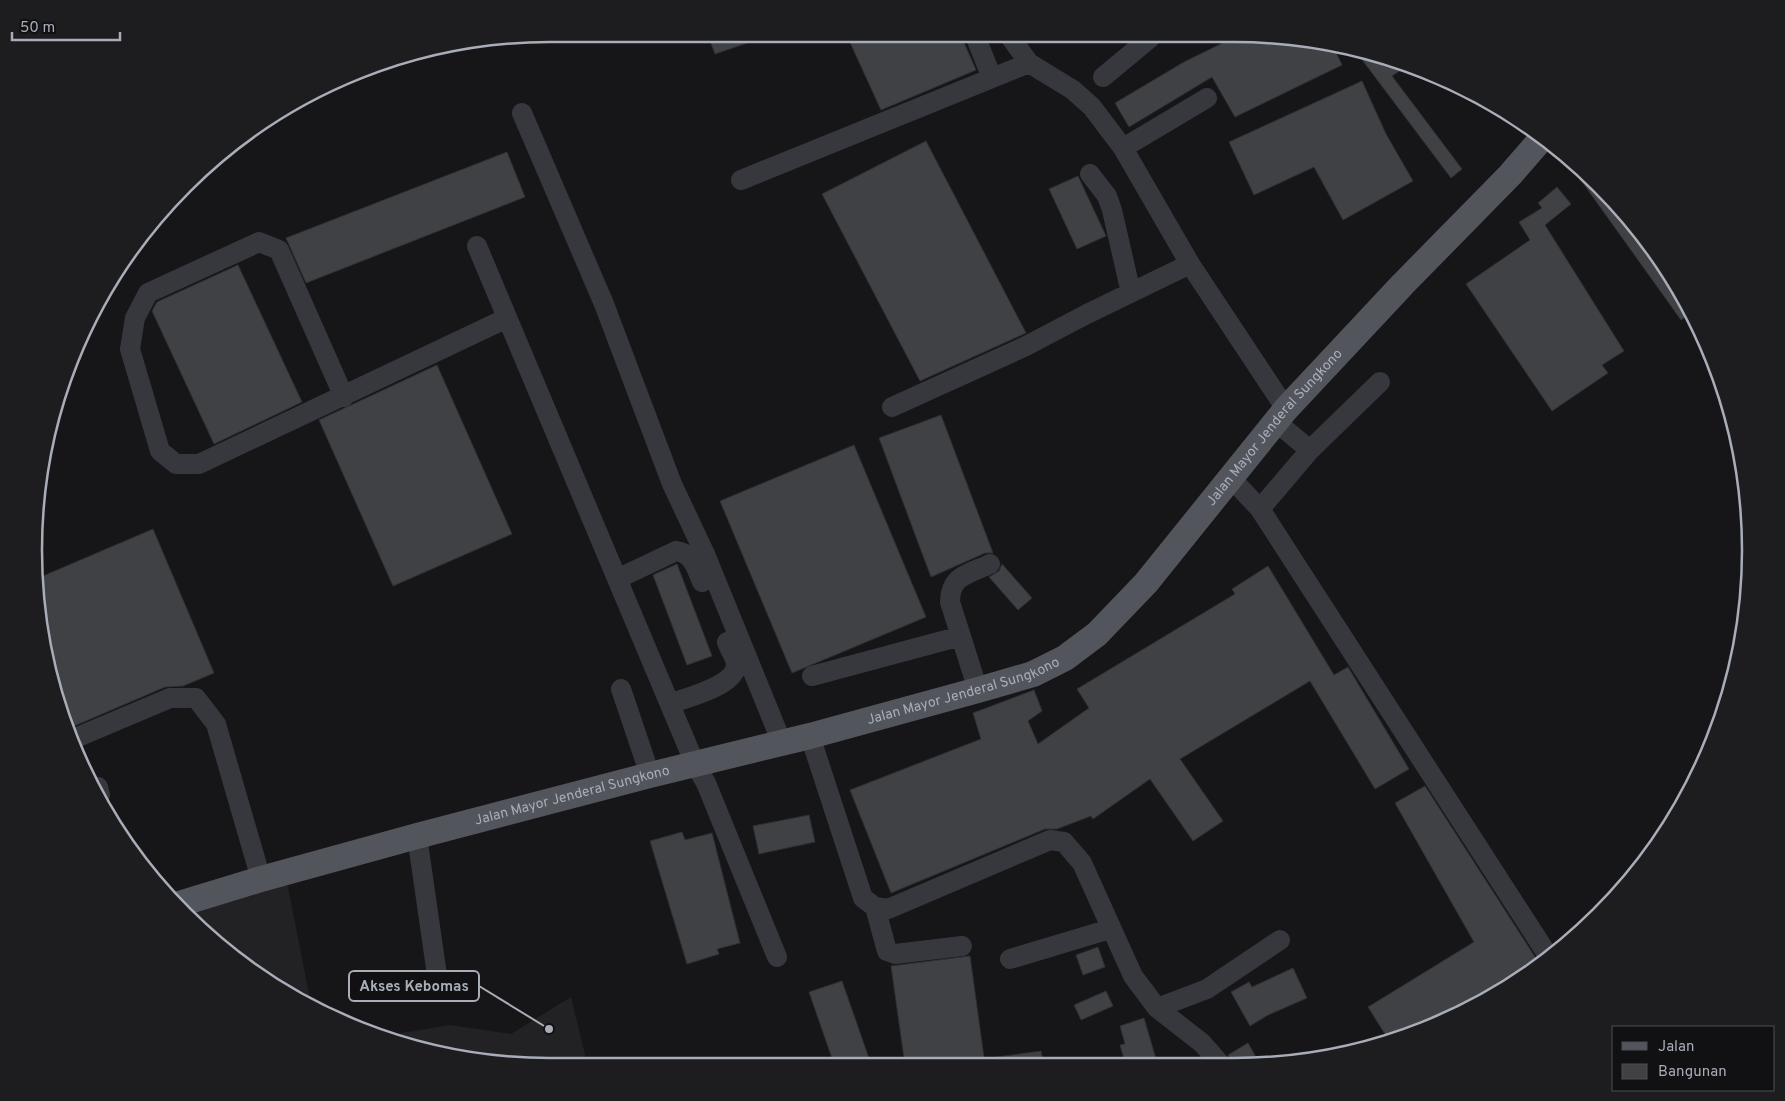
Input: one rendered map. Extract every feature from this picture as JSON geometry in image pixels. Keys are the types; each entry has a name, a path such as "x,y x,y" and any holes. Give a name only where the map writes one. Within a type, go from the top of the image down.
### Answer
{"main road":[{"name":"Jalan Mayor Jenderal Sungkono","path":"184,902 417,836 650,775 810,736 978,690 1033,674 1065,658 1097,634 1146,583 1281,416 1403,284 1510,175 1538,143"}],"street":[{"path":"978,42 992,78"},
{"path":"1014,42 1029,63 1073,90 1092,106 1124,148 1190,264 1281,416 1310,450"},
{"path":"1103,77 1145,42"},
{"path":"741,180 1029,63"},
{"path":"1124,148 1207,98"},
{"path":"522,113 604,304 672,484 705,554 782,743"},
{"path":"1090,174 1107,196 1112,210 1131,293"},
{"path":"344,397 279,250 259,242 148,293 135,318 130,349 160,451 176,464 199,464 344,397 507,318"},
{"path":"477,246 670,704 706,784 777,957"},
{"path":"892,407 1026,346 1190,264"},
{"path":"1260,509 1310,450 1380,382"},
{"path":"1231,478 1260,509 1546,953"},
{"path":"617,579 676,550 685,552 693,560 736,663 733,675 725,684 670,704"},
{"path":"978,690 950,602 950,590 957,579 990,564"},
{"path":"812,676 961,636"},
{"path":"621,689 646,758 650,775"},
{"path":"78,737 170,698 196,698 216,724 261,879"},
{"path":"810,736 863,898 875,908 887,951 895,954 962,946"},
{"path":"417,836 437,975"},
{"path":"875,908 888,909 913,900 973,872 1050,840 1064,842 1079,858 1096,891 1110,929 1133,976 1157,1008 1202,1043 1215,1058"},
{"path":"1010,959 1110,929"},
{"path":"1157,1008 1207,989 1280,940"}],"shaded area":[{"path":"287,882 310,997 268,973 241,954 194,913"},
{"path":"571,997 586,1058 517,1057 484,1054 451,1049 395,1034 450,1025 511,1034"}],"building":[{"path":"710,42 750,42 715,54"},
{"path":"850,42 964,42 976,70 881,110"},
{"path":"1225,42 1234,42 1301,47 1334,52 1336,53 1342,65 1235,117 1212,77 1129,127 1115,103 1184,62"},
{"path":"1361,59 1401,70 1392,76 1462,169 1451,178"},
{"path":"1362,81 1386,134 1413,181 1343,220 1314,167 1254,195 1229,142"},
{"path":"926,141 1026,333 920,381 822,194"},
{"path":"507,152 525,197 306,283 286,238"},
{"path":"1078,176 1106,236 1077,249 1049,189"},
{"path":"1579,178 1594,191 1638,241 1657,268 1685,317 1681,320"},
{"path":"1557,187 1571,204 1545,225 1624,351 1602,365 1608,373 1552,411 1466,284 1530,240 1519,222 1542,208 1538,203"},
{"path":"238,265 302,402 214,444 152,311 157,302"},
{"path":"437,365 512,534 393,586 319,420"},
{"path":"941,415 993,553 985,553 931,577 879,438"},
{"path":"854,445 926,617 792,673 720,501"},
{"path":"153,529 214,673 183,686 165,687 74,726 52,650 44,576"},
{"path":"677,564 712,656 687,665 653,575"},
{"path":"1002,564 1032,598 1018,610 989,577 999,571"},
{"path":"1268,566 1334,675 1348,667 1409,769 1375,789 1310,681 1180,759 1223,821 1193,841 1150,779 1093,819 1091,816 1057,829 1045,829 891,893 850,790 981,739 973,713 1034,690 1042,711 1028,721 1038,744 1089,708 1077,689 1235,594 1232,589"},
{"path":"1425,786 1537,959 1459,1006 1429,1020 1386,1035 1368,1007 1474,942 1395,803"},
{"path":"809,815 815,842 759,854 753,826"},
{"path":"682,832 685,840 712,833 740,943 717,949 719,954 687,964 650,841"},
{"path":"1098,947 1105,967 1083,975 1076,955"},
{"path":"970,956 984,1058 904,1058 891,966"},
{"path":"1293,968 1307,998 1268,1015 1250,1026 1231,992 1249,982 1252,987"},
{"path":"842,981 869,1058 832,1058 809,992"},
{"path":"1106,991 1113,1006 1081,1020 1074,1005"},
{"path":"1144,1018 1156,1058 1124,1058 1120,1045 1125,1044 1120,1026"},
{"path":"1248,1043 1256,1057 1230,1058 1228,1055"},
{"path":"1041,1051 1042,1058 990,1058"}],"place":[{"name":"Akses Kebomas","path":"549,1029"}]}
